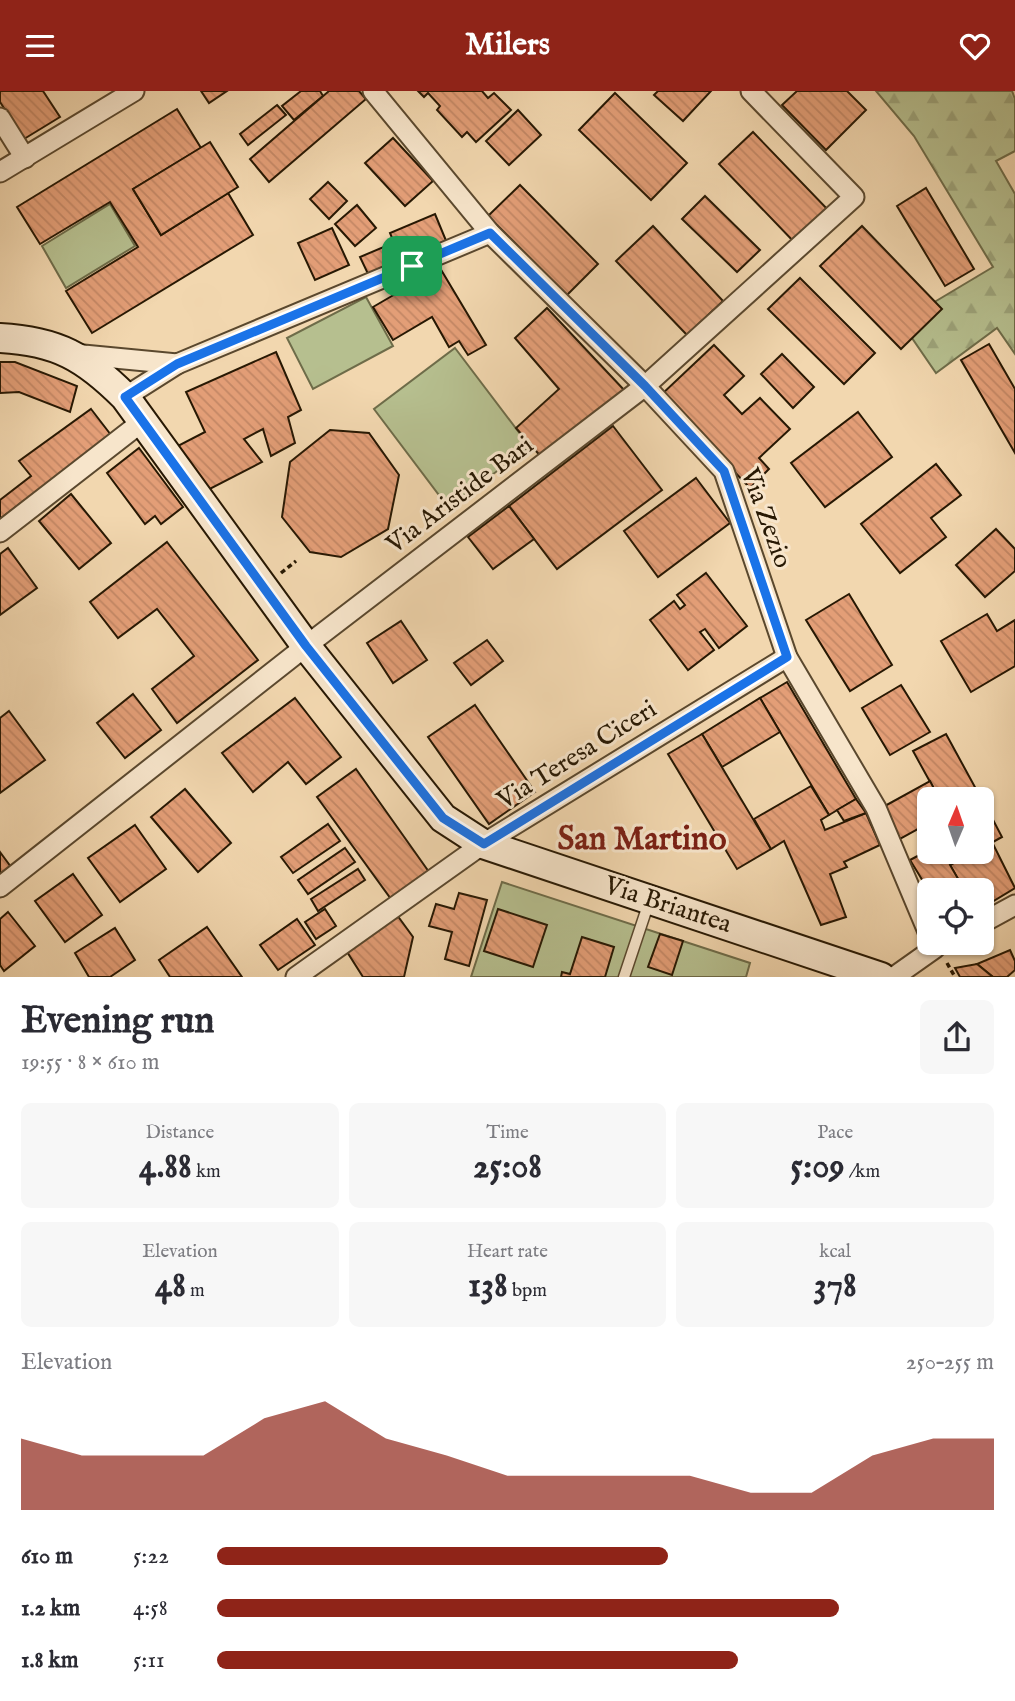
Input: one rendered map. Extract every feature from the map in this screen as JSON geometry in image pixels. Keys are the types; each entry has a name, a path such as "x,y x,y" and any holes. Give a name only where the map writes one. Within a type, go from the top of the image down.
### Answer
{"main road":[{"name":"Via Briantea","path":"0,338 56,346 73,354 110,381 125,397 306,646 443,818 484,844 881,977"}],"street":[{"path":"0,172 134,91"},
{"name":"Via Zezio","path":"373,91 490,233 645,386 724,471 787,657 876,808 917,901"},
{"name":"Via Aristide Bari","path":"0,887 306,646 645,386 854,197 751,91"},
{"path":"0,118 25,158"},
{"path":"125,397 177,364 490,233"},
{"path":"73,354 177,364"},
{"path":"0,532 143,421"},
{"name":"Via Teresa Ciceri","path":"296,977 484,844 787,657"},
{"path":"994,916 1015,905"},
{"name":"Via Zezio","path":"894,977 920,955"}],"lane":[{"path":"624,977 650,899"}],"path":[{"path":"281,573 296,561"}],"green space":[{"path":"876,91 1012,91 1015,99 1015,151 996,161 1015,194 1015,354 997,328 936,373 901,322 993,267 914,136"},
{"path":"110,204 135,246 66,288 42,246"},
{"path":"366,297 393,346 313,389 287,338"},
{"path":"455,348 530,447 448,507 374,409"},
{"path":"502,882 750,963 746,977 471,977"}],"building":[{"path":"0,91 43,91 60,117 24,139 0,102"},
{"path":"201,91 227,91 209,103"},
{"path":"301,91 320,91 323,96 294,120 282,106"},
{"path":"329,91 359,91 366,99 269,182 250,159"},
{"path":"418,91 482,91 488,98 494,93 511,110 476,142 467,132 462,137 437,110 440,106 428,93 424,97"},
{"path":"658,91 711,91 683,121 654,95"},
{"path":"797,91 847,91 866,110 826,150 782,105"},
{"path":"615,93 687,163 651,200 579,130"},
{"path":"277,105 286,115 248,145 240,134"},
{"path":"177,109 201,148 133,189 161,235 228,193 253,235 92,333 66,291 138,247 110,202 40,244 17,207"},
{"path":"518,110 541,135 509,165 486,141"},
{"path":"753,132 831,213 797,245 719,164"},
{"path":"393,138 433,181 405,206 365,163"},
{"path":"210,142 238,187 161,235 133,189"},
{"path":"328,182 347,201 329,219 310,199"},
{"path":"520,185 598,264 567,295 488,216"},
{"path":"926,188 974,269 945,286 897,206"},
{"path":"705,196 760,250 737,272 682,219"},
{"path":"357,205 376,228 355,246 335,224"},
{"path":"435,214 447,243 402,262 390,233"},
{"path":"653,226 723,301 687,335 616,261"},
{"path":"862,226 942,309 901,349 820,266"},
{"path":"332,228 349,265 315,280 298,243"},
{"path":"393,243 401,262 369,276 360,257"},
{"path":"440,268 486,345 468,355 459,341 449,347 432,317 393,340 373,307"},
{"path":"800,278 875,353 844,384 768,309"},
{"path":"547,308 625,391 543,459 516,428 559,389 515,338"},
{"path":"989,344 1015,389 1015,453 961,360"},
{"path":"714,345 744,376 724,395 742,414 760,398 790,429 759,458 769,469 750,488 661,395"},
{"path":"276,352 301,410 288,417 295,443 271,456 263,429 244,439 262,462 200,494 168,451 205,432 186,392"},
{"path":"782,354 814,387 793,408 761,374"},
{"path":"0,362 15,362 77,386 70,412 19,392 0,393"},
{"path":"91,409 111,435 0,519 0,500 31,476 19,461"},
{"path":"858,412 892,457 825,507 791,463"},
{"path":"613,426 662,490 557,569 509,506"},
{"path":"330,430 369,433 399,475 388,529 341,557 310,552 282,517 290,462"},
{"path":"139,448 183,507 161,524 155,516 145,524 107,473"},
{"path":"936,464 961,495 931,518 946,537 900,573 861,524"},
{"path":"696,478 730,523 658,577 624,531"},
{"path":"71,494 111,543 79,569 39,521"},
{"path":"509,506 534,539 493,569 468,537"},
{"path":"996,529 1015,549 1015,571 985,597 956,565"},
{"path":"167,542 258,660 177,723 152,689 194,656 157,609 118,638 90,602"},
{"path":"8,548 37,588 0,615 0,554"},
{"path":"706,573 747,626 719,648 705,629 700,632 714,650 688,670 650,620 674,601 680,609 685,605 677,595"},
{"path":"849,594 892,665 850,691 806,620"},
{"path":"987,614 997,631 1015,620 1015,666 971,692 941,641"},
{"path":"401,621 427,660 393,683 367,643"},
{"path":"487,640 503,661 471,685 454,663"},
{"path":"787,682 856,799 829,815 760,698"},
{"path":"901,685 930,732 890,755 862,708"},
{"path":"133,694 161,730 125,758 97,723"},
{"path":"295,698 341,757 306,784 288,762 253,792 222,753"},
{"path":"760,698 780,732 722,767 702,734"},
{"path":"475,705 535,792 489,824 428,737"},
{"path":"9,711 45,760 0,793 0,718"},
{"path":"702,734 771,849 737,869 668,754"},
{"path":"946,734 975,787 933,787 913,751"},
{"path":"356,769 429,872 391,899 317,797"},
{"path":"930,781 933,787 919,787"},
{"path":"811,786 829,815 821,820 825,830 866,813 880,845 844,862 847,867 830,874 846,917 821,925 784,841 771,849 754,819"},
{"path":"917,788 917,830 900,839 883,807"},
{"path":"185,789 231,843 198,872 151,817"},
{"path":"856,799 866,813 844,821 837,810"},
{"path":"994,822 1002,837 994,841"},
{"path":"328,824 340,841 293,873 281,857"},
{"path":"135,825 166,869 120,902 88,858"},
{"path":"994,846 1015,888 994,901 994,878 958,878 950,865 994,865"},
{"path":"345,848 355,862 308,894 298,880"},
{"path":"0,852 11,867 0,875"},
{"path":"917,856 917,865 950,865 958,878 921,878 910,860"},
{"path":"358,869 365,880 318,911 311,899"},
{"path":"73,874 102,915 65,942 35,901"},
{"path":"459,893 487,900 469,966 445,959 452,932 429,926 436,904 454,909"},
{"path":"325,909 336,926 316,939 305,922"},
{"path":"498,909 547,925 533,967 484,951"},
{"path":"8,912 35,946 4,971 0,965 0,919"},
{"path":"397,915 413,937 404,977 363,977 344,947"},
{"path":"297,919 315,945 278,970 260,945"},
{"path":"207,927 242,977 170,977 159,960"},
{"path":"115,928 135,960 110,977 89,977 75,953"},
{"path":"660,934 683,941 672,975 648,967"},
{"path":"582,937 614,947 605,977 561,977 562,972 570,974"},
{"path":"1010,950 1015,961 1015,970 1007,977 993,977 977,964"},
{"path":"977,964 993,977 960,977 955,968"}],"district":[{"name":"San Martino","path":"642,840"}],"route":[{"path":"490,233 645,386 724,471 787,657 484,844 443,818 306,646 125,397 177,364 412,266 490,233"}]}
